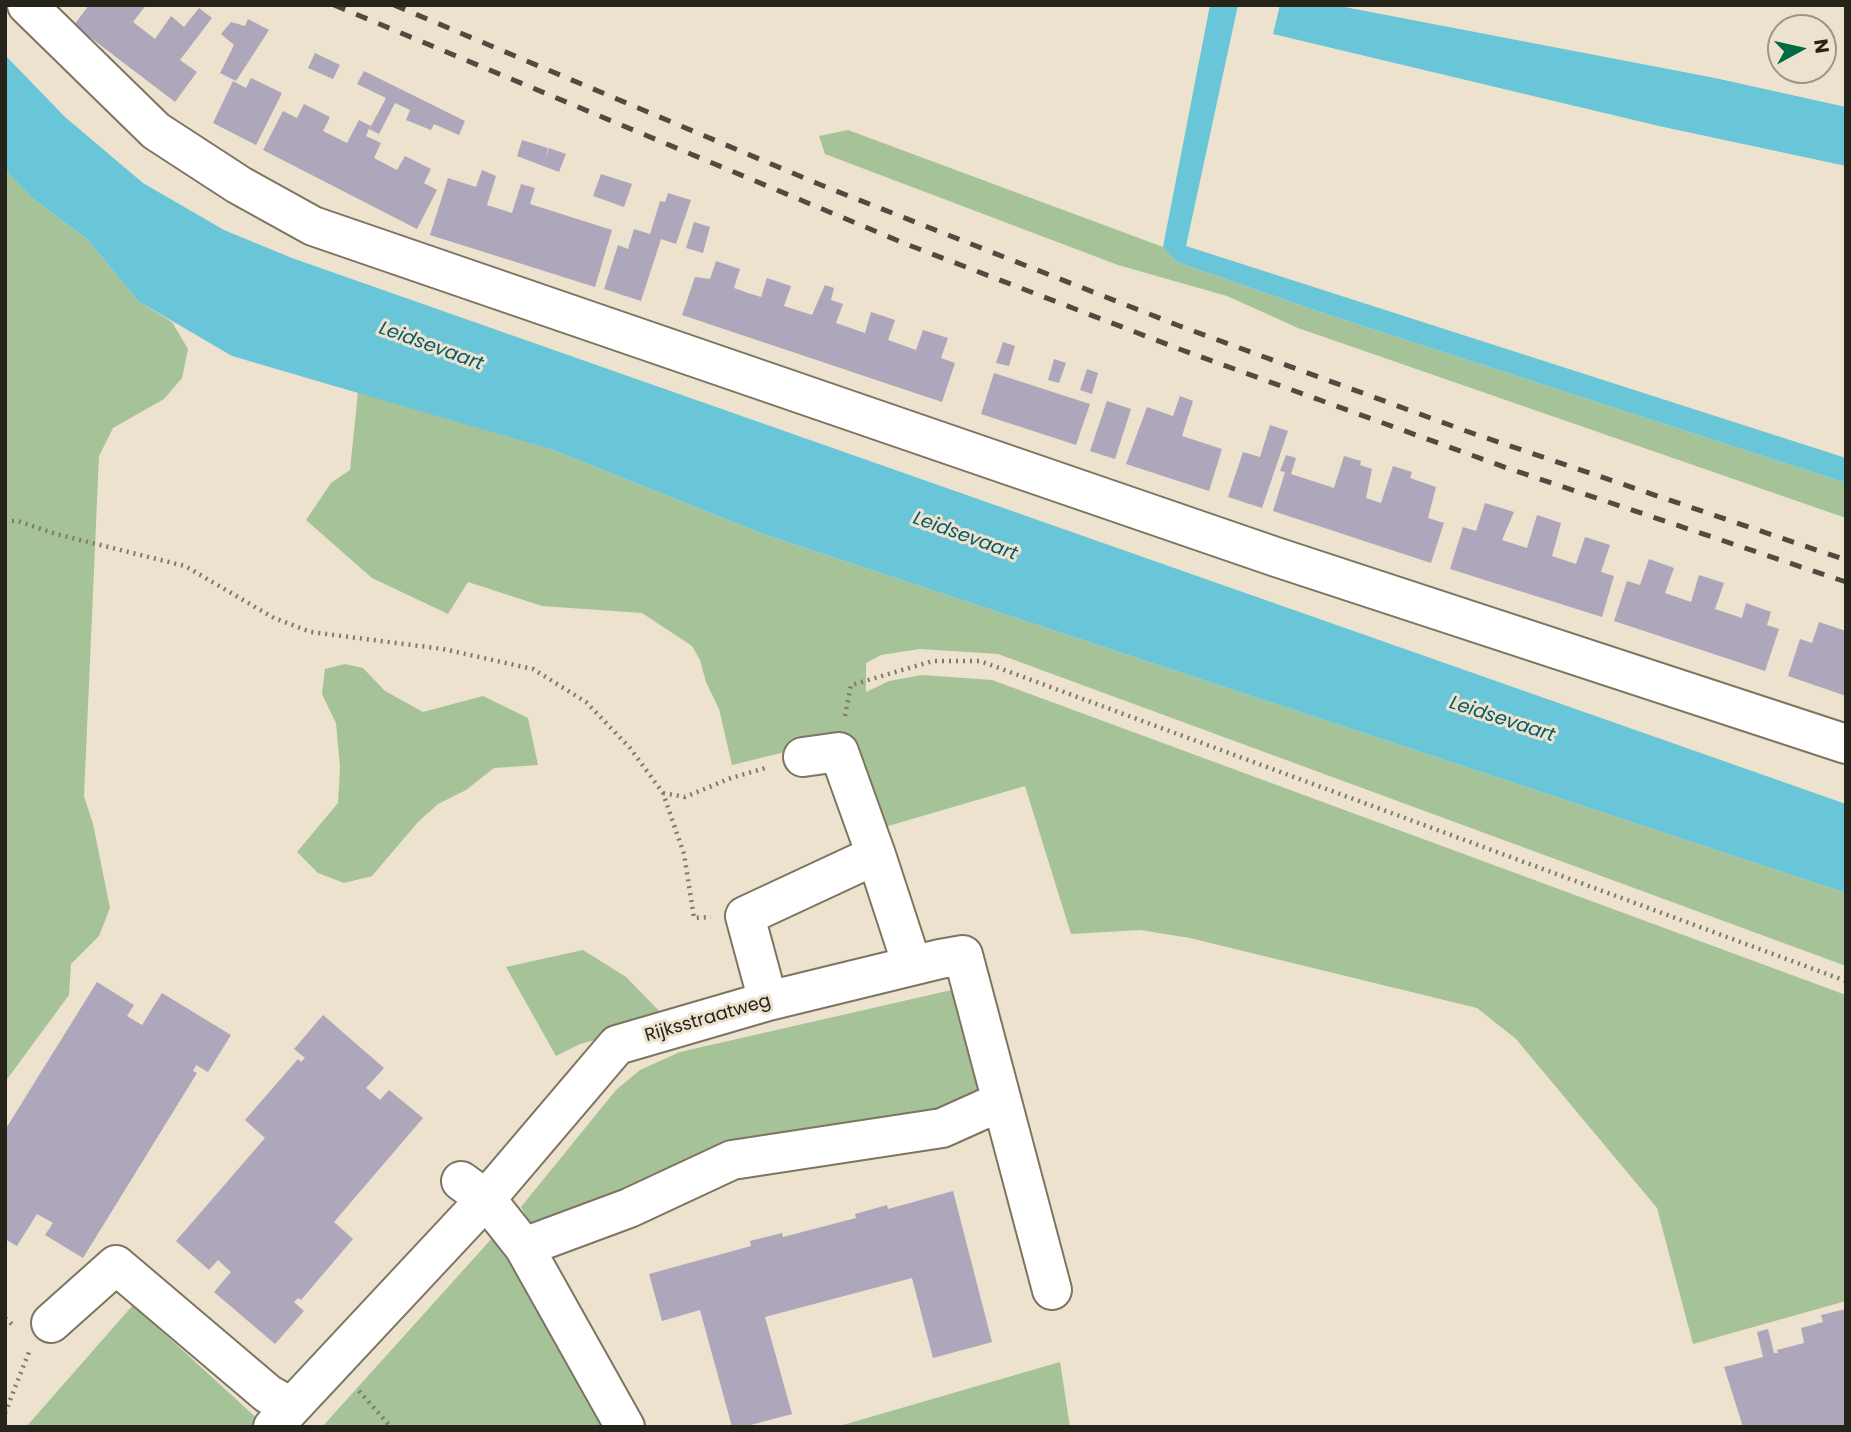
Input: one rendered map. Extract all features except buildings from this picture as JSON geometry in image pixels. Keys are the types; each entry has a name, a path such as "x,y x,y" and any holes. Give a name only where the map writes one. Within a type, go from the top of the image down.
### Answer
{"street":[{"path":"27,5 156,131 239,185 313,226 1263,552 1846,744"},
{"path":"820,755 876,855 912,965"},
{"path":"768,1001 745,916 876,855"},
{"name":"Rijksstraatweg","path":"281,1416 474,1190 617,1045 768,1001 912,965 963,956 1052,1290"},
{"path":"524,1247 629,1208 732,1160 942,1128 1000,1102"},
{"path":"474,1190 524,1247 625,1427"},
{"path":"51,1323 116,1265 268,1394 281,1416"}],"path":[{"path":"5,521 18,521 69,538 186,566 274,618 311,632 443,649 533,669 586,702 630,748 663,793 684,854 694,918 745,916"},
{"path":"663,793 685,797 731,778 820,755 851,685 933,661 980,661 1846,981"},
{"path":"5,1413 33,1343 51,1323"}],"green space":[{"path":"848,130 1163,247 1177,262 1317,311 1846,483 1846,518 1298,328 1227,296 1118,265 825,154 819,136"},
{"path":"5,170 30,196 88,240 138,301 172,322 188,349 182,378 164,399 113,428 99,456 84,796 93,824 110,908 99,936 71,964 69,995 5,1082"},
{"path":"358,392 553,450 763,534 1846,893 1846,966 998,654 920,649 881,655 866,663 866,692 889,681 922,675 992,680 1846,995 1846,1301 1693,1344 1657,1208 1516,1039 1477,1008 1190,938 1140,930 1071,934 1025,786 871,831 835,751 785,752 732,765 719,709 692,646 642,613 542,606 468,582 448,614 372,578 306,520 331,483 350,470"},
{"path":"345,664 363,668 385,691 423,712 483,696 528,718 538,765 494,768 466,790 438,804 418,822 372,876 344,883 318,873 297,852 338,803 340,767 336,723 322,694 325,669"},
{"path":"583,950 626,977 668,1020 580,1044 556,1056 506,967"},
{"path":"956,989 982,1097 933,1126 736,1140 710,1149 663,1177 534,1231 521,1207 616,1090 640,1070 680,1052"},
{"path":"494,1236 609,1427 322,1427"},
{"path":"133,1305 261,1422 257,1427 26,1427"},
{"path":"1060,1362 1070,1427 836,1427"}],"water":[{"path":"1210,5 1238,5 1186,246 1846,458 1846,483 1317,311 1177,262 1163,247"},
{"path":"1280,5 1334,5 1715,78 1846,107 1846,166 1659,126 1273,34"},
{"name":"Leidsevaart","path":"5,55 65,117 143,183 224,230 292,258 1846,804 1846,893 763,534 553,450 232,356 138,301 88,240 30,196 5,170"}],"railway":[{"path":"334,5 906,244 1182,350 1507,468 1846,582"},
{"path":"394,5 821,185 1177,325 1466,431 1846,560"}]}
